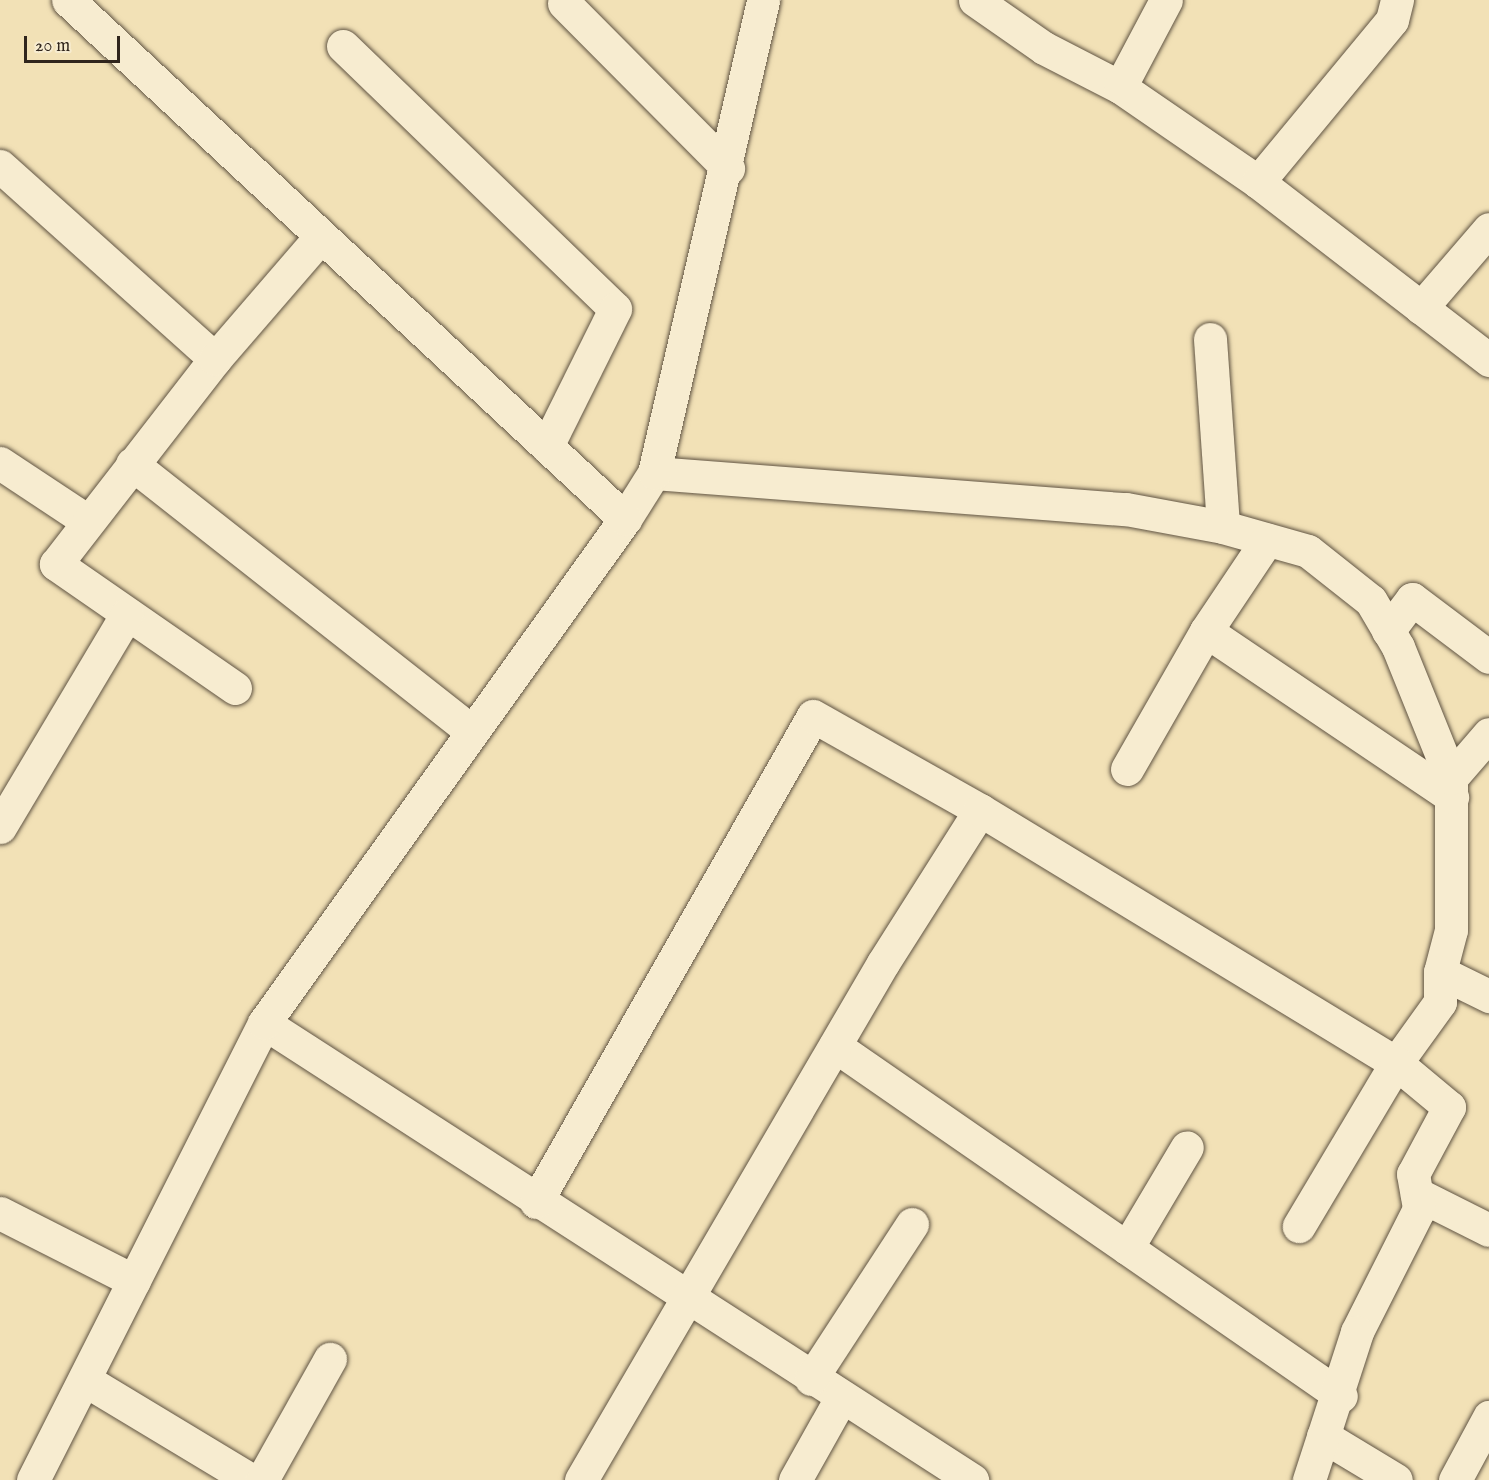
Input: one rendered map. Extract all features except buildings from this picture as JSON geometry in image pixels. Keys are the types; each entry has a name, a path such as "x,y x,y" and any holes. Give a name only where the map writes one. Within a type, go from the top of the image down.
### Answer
{"street":[{"path":"68,0 626,519"},
{"path":"33,1480 264,1023 626,519 654,473 728,168 763,0"},
{"path":"975,0 1044,48 1120,87 1258,182 1489,360"},
{"path":"1120,87 1166,0"},
{"path":"1258,182 1392,20 1397,0"},
{"path":"564,3 728,168"},
{"path":"343,46 615,309 547,446"},
{"path":"0,166 215,359"},
{"path":"1421,308 1489,229"},
{"path":"235,688 56,564 86,520 215,359 321,236"},
{"path":"1210,339 1223,527"},
{"path":"0,463 86,520"},
{"path":"132,464 472,732"},
{"path":"654,473 1126,509 1223,527 1308,551 1371,601 1388,631 1451,788 1451,930 1440,972 1440,1002 1396,1063 1299,1226"},
{"path":"1127,769 1206,632 1267,540"},
{"path":"1388,631 1412,599 1489,657"},
{"path":"0,827 127,614"},
{"path":"1206,632 1451,788"},
{"path":"536,1202 813,716 980,810 1396,1063 1449,1107 1413,1174 1419,1209 1357,1332 1341,1396 1323,1436 1310,1480"},
{"path":"1451,788 1489,734"},
{"path":"581,1480 835,1046 980,810"},
{"path":"1440,972 1489,996"},
{"path":"264,1023 686,1300 972,1480"},
{"path":"835,1046 1341,1396"},
{"path":"1127,1248 1187,1147"},
{"path":"1416,1194 1489,1230"},
{"path":"0,1213 134,1281"},
{"path":"811,1379 912,1224"},
{"path":"262,1480 330,1359"},
{"path":"85,1380 251,1480"},
{"path":"795,1480 841,1398"},
{"path":"1455,1480 1489,1417"},
{"path":"1323,1436 1396,1480"}]}
